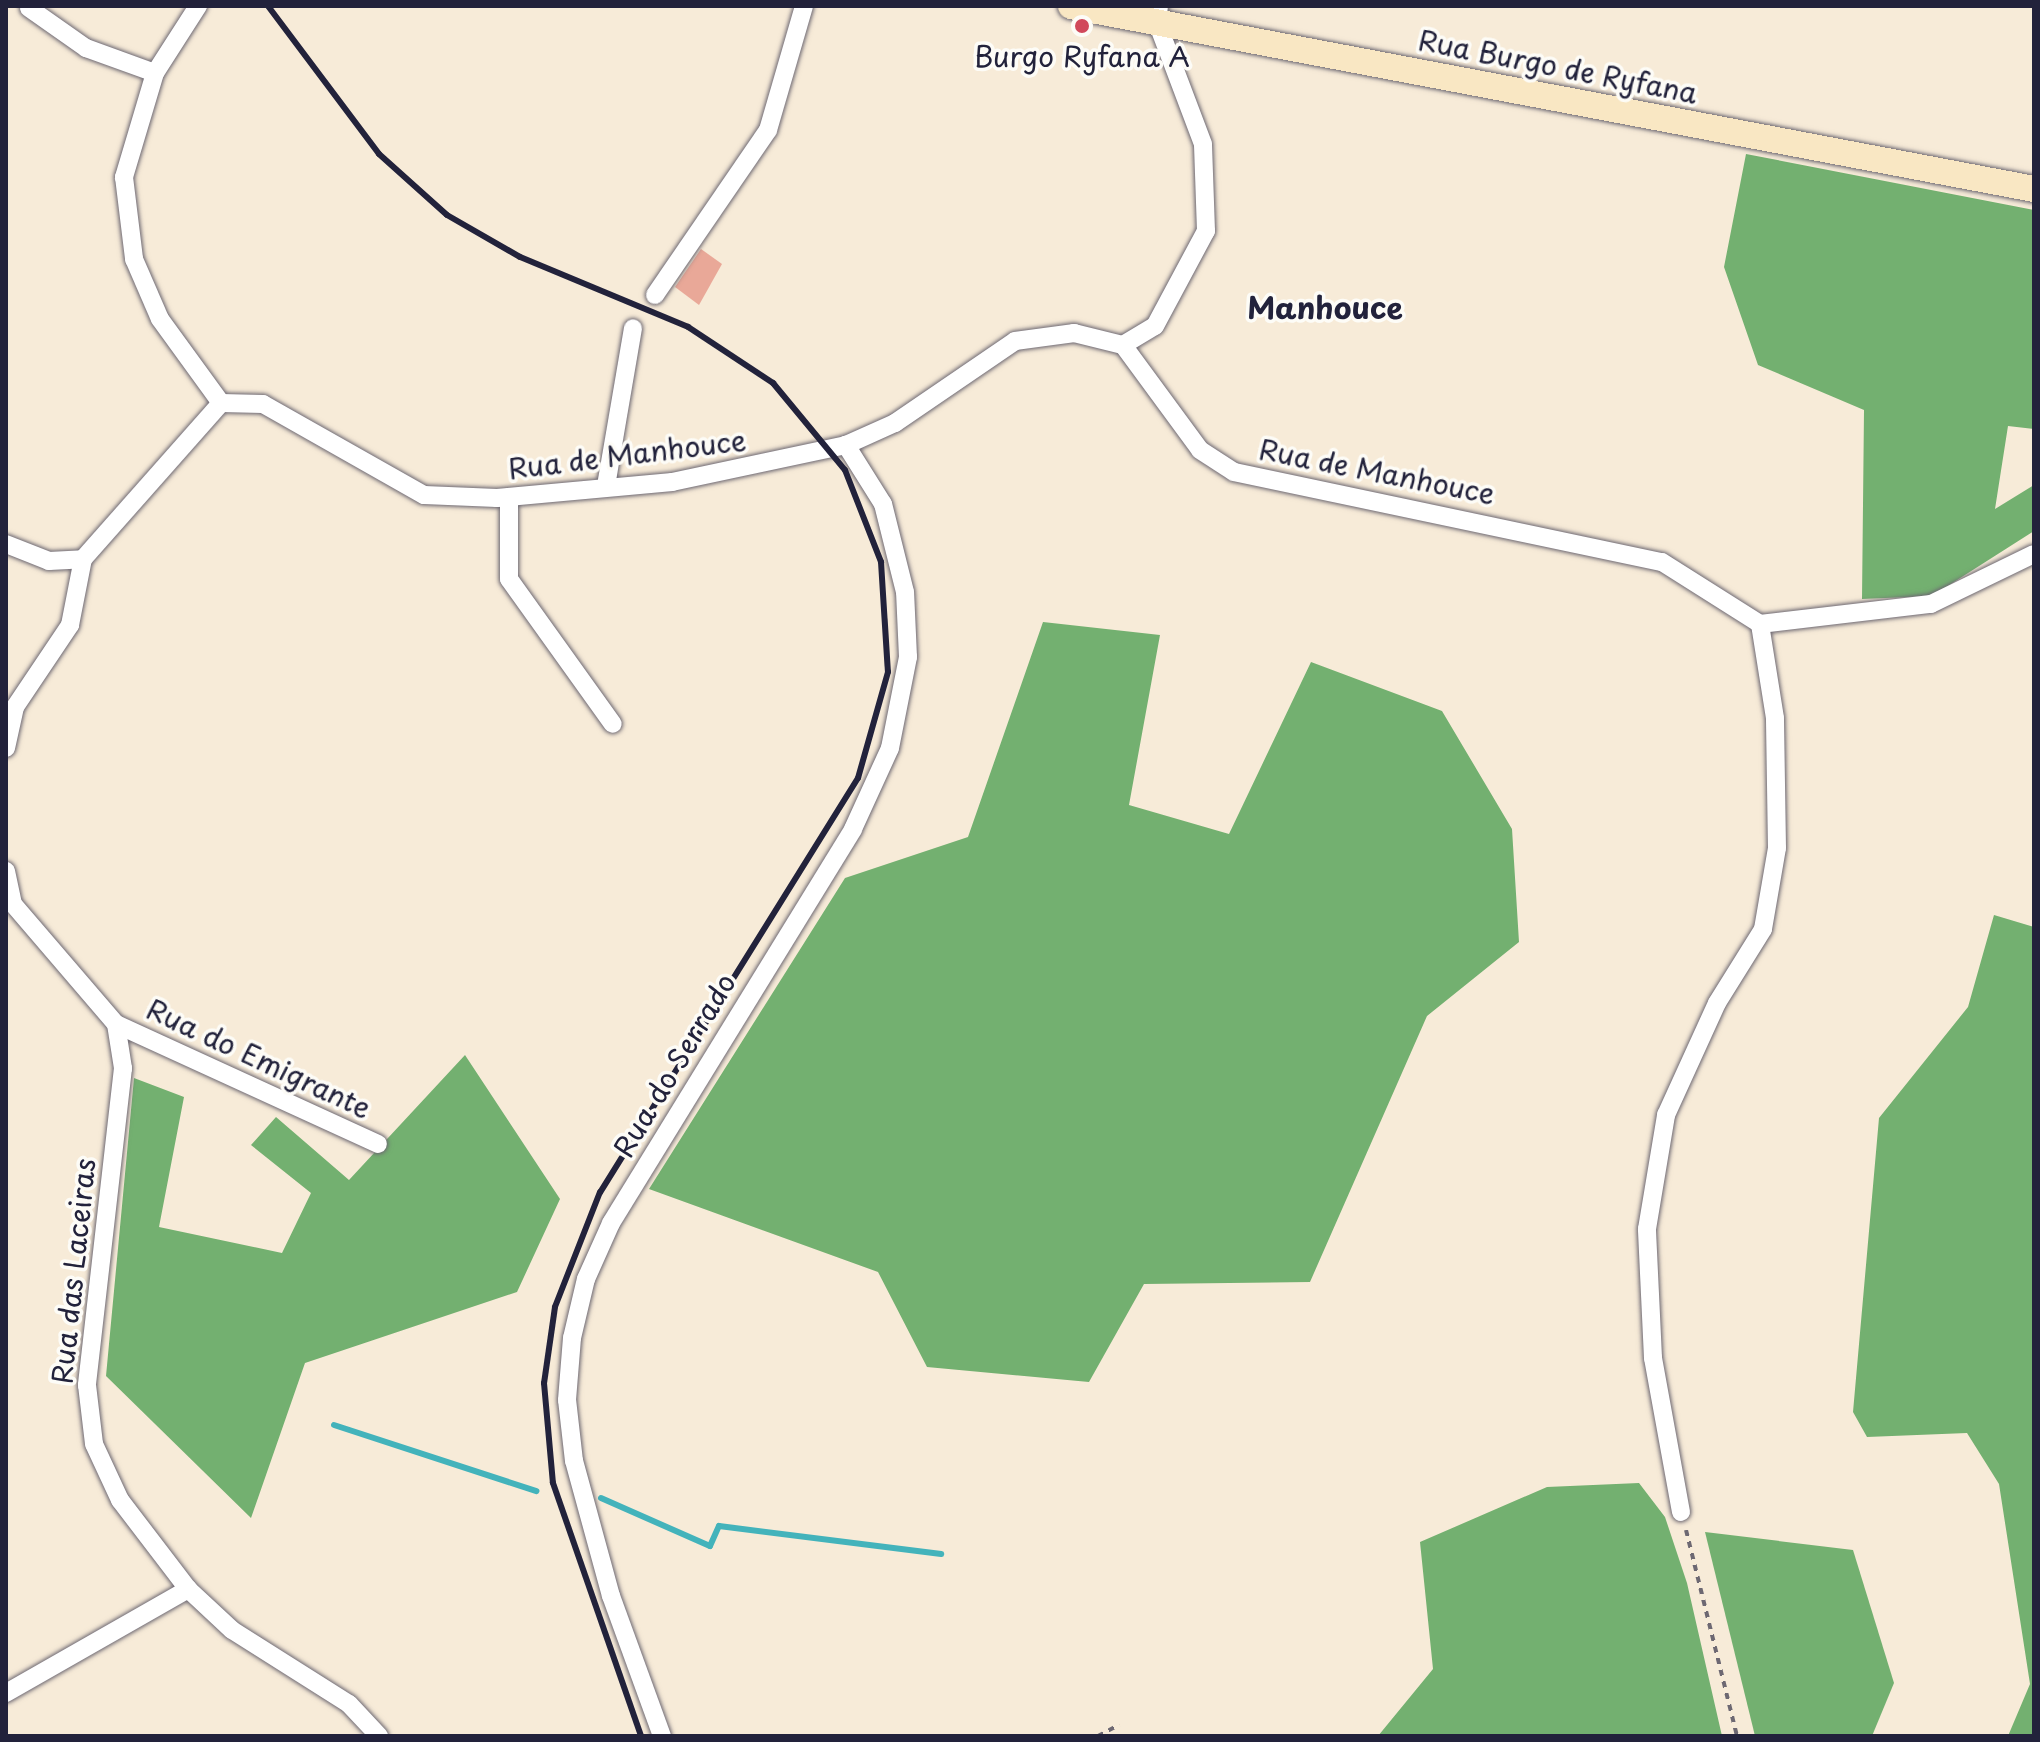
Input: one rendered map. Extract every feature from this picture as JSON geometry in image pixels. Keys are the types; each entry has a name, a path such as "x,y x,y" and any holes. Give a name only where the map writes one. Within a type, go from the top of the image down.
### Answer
{"main road":[{"name":"Rua Burgo de Ryfana","path":"1071,6 1158,14 2034,189"}],"street":[{"path":"6,748 15,707 70,625 83,559 221,403 160,319 134,259 124,177 155,73 198,6"},
{"path":"655,295 768,130 804,6"},
{"path":"29,8 86,48 155,73"},
{"path":"1123,345 1155,326 1206,231 1203,144 1158,14"},
{"path":"606,486 633,328"},
{"name":"Rua de Manhouce","path":"221,403 263,404 424,495 509,497 686,480 846,445 895,423 1015,341 1074,333 1123,345 1200,450 1234,472 1662,562 1760,624"},
{"name":"Rua do Serrado","path":"662,1736 577,1473 567,1400 572,1338 586,1279 611,1223 853,829 890,748 908,657 905,592 883,504 846,445"},
{"path":"509,497 509,579 613,724"},
{"path":"6,544 49,561 83,559"},
{"path":"1681,1512 1653,1358 1647,1229 1666,1115 1717,1003 1763,929 1777,848 1775,718 1760,624 1931,604 2034,554"},
{"name":"Rua do Emigrante","path":"6,871 9,903 116,1024 378,1144"},
{"name":"Rua das Laceiras","path":"116,1024 123,1068 87,1385 94,1444 120,1500 188,1589 232,1630 349,1704 379,1736"},
{"path":"6,1693 188,1589"}],"path":[{"path":"1681,1512 1737,1736"},
{"path":"1098,1736 1119,1725"}],"green space":[{"path":"1746,154 2034,210 2034,429 2008,426 1995,509 2034,485 2034,531 1932,596 1862,599 1864,410 1758,365 1724,267"},
{"path":"1043,622 1160,635 1129,805 1229,834 1311,662 1442,711 1512,829 1519,942 1427,1016 1310,1282 1144,1284 1089,1382 927,1367 878,1272 649,1189 845,878 968,837"},
{"path":"1994,915 2034,927 2034,1736 2008,1736 2030,1684 1999,1484 1967,1433 1867,1437 1853,1412 1879,1118 1968,1007"},
{"path":"465,1055 560,1199 517,1292 305,1363 251,1518 106,1376 134,1078 184,1097 159,1227 282,1253 311,1193 251,1145 276,1117 349,1180"},
{"path":"1639,1483 1665,1517 1687,1583 1722,1736 1378,1736 1433,1669 1420,1542 1547,1487"},
{"path":"1705,1532 1853,1550 1894,1683 1872,1736 1755,1736"}],"building":[{"path":"701,249 722,264 699,305 675,287"}],"waterway":[{"path":"334,1425 536,1491"},
{"path":"601,1498 710,1546 719,1526 941,1554"}],"railway":[{"path":"268,6 379,154 447,215 520,257 688,327 773,383 845,470 881,562 888,672 858,778 600,1192 555,1307 544,1383 553,1483 641,1736"}],"place":[{"name":"Burgo Ryfana A","path":"1082,26"}],"district":[{"name":"Manhouce","path":"1325,307"}]}
